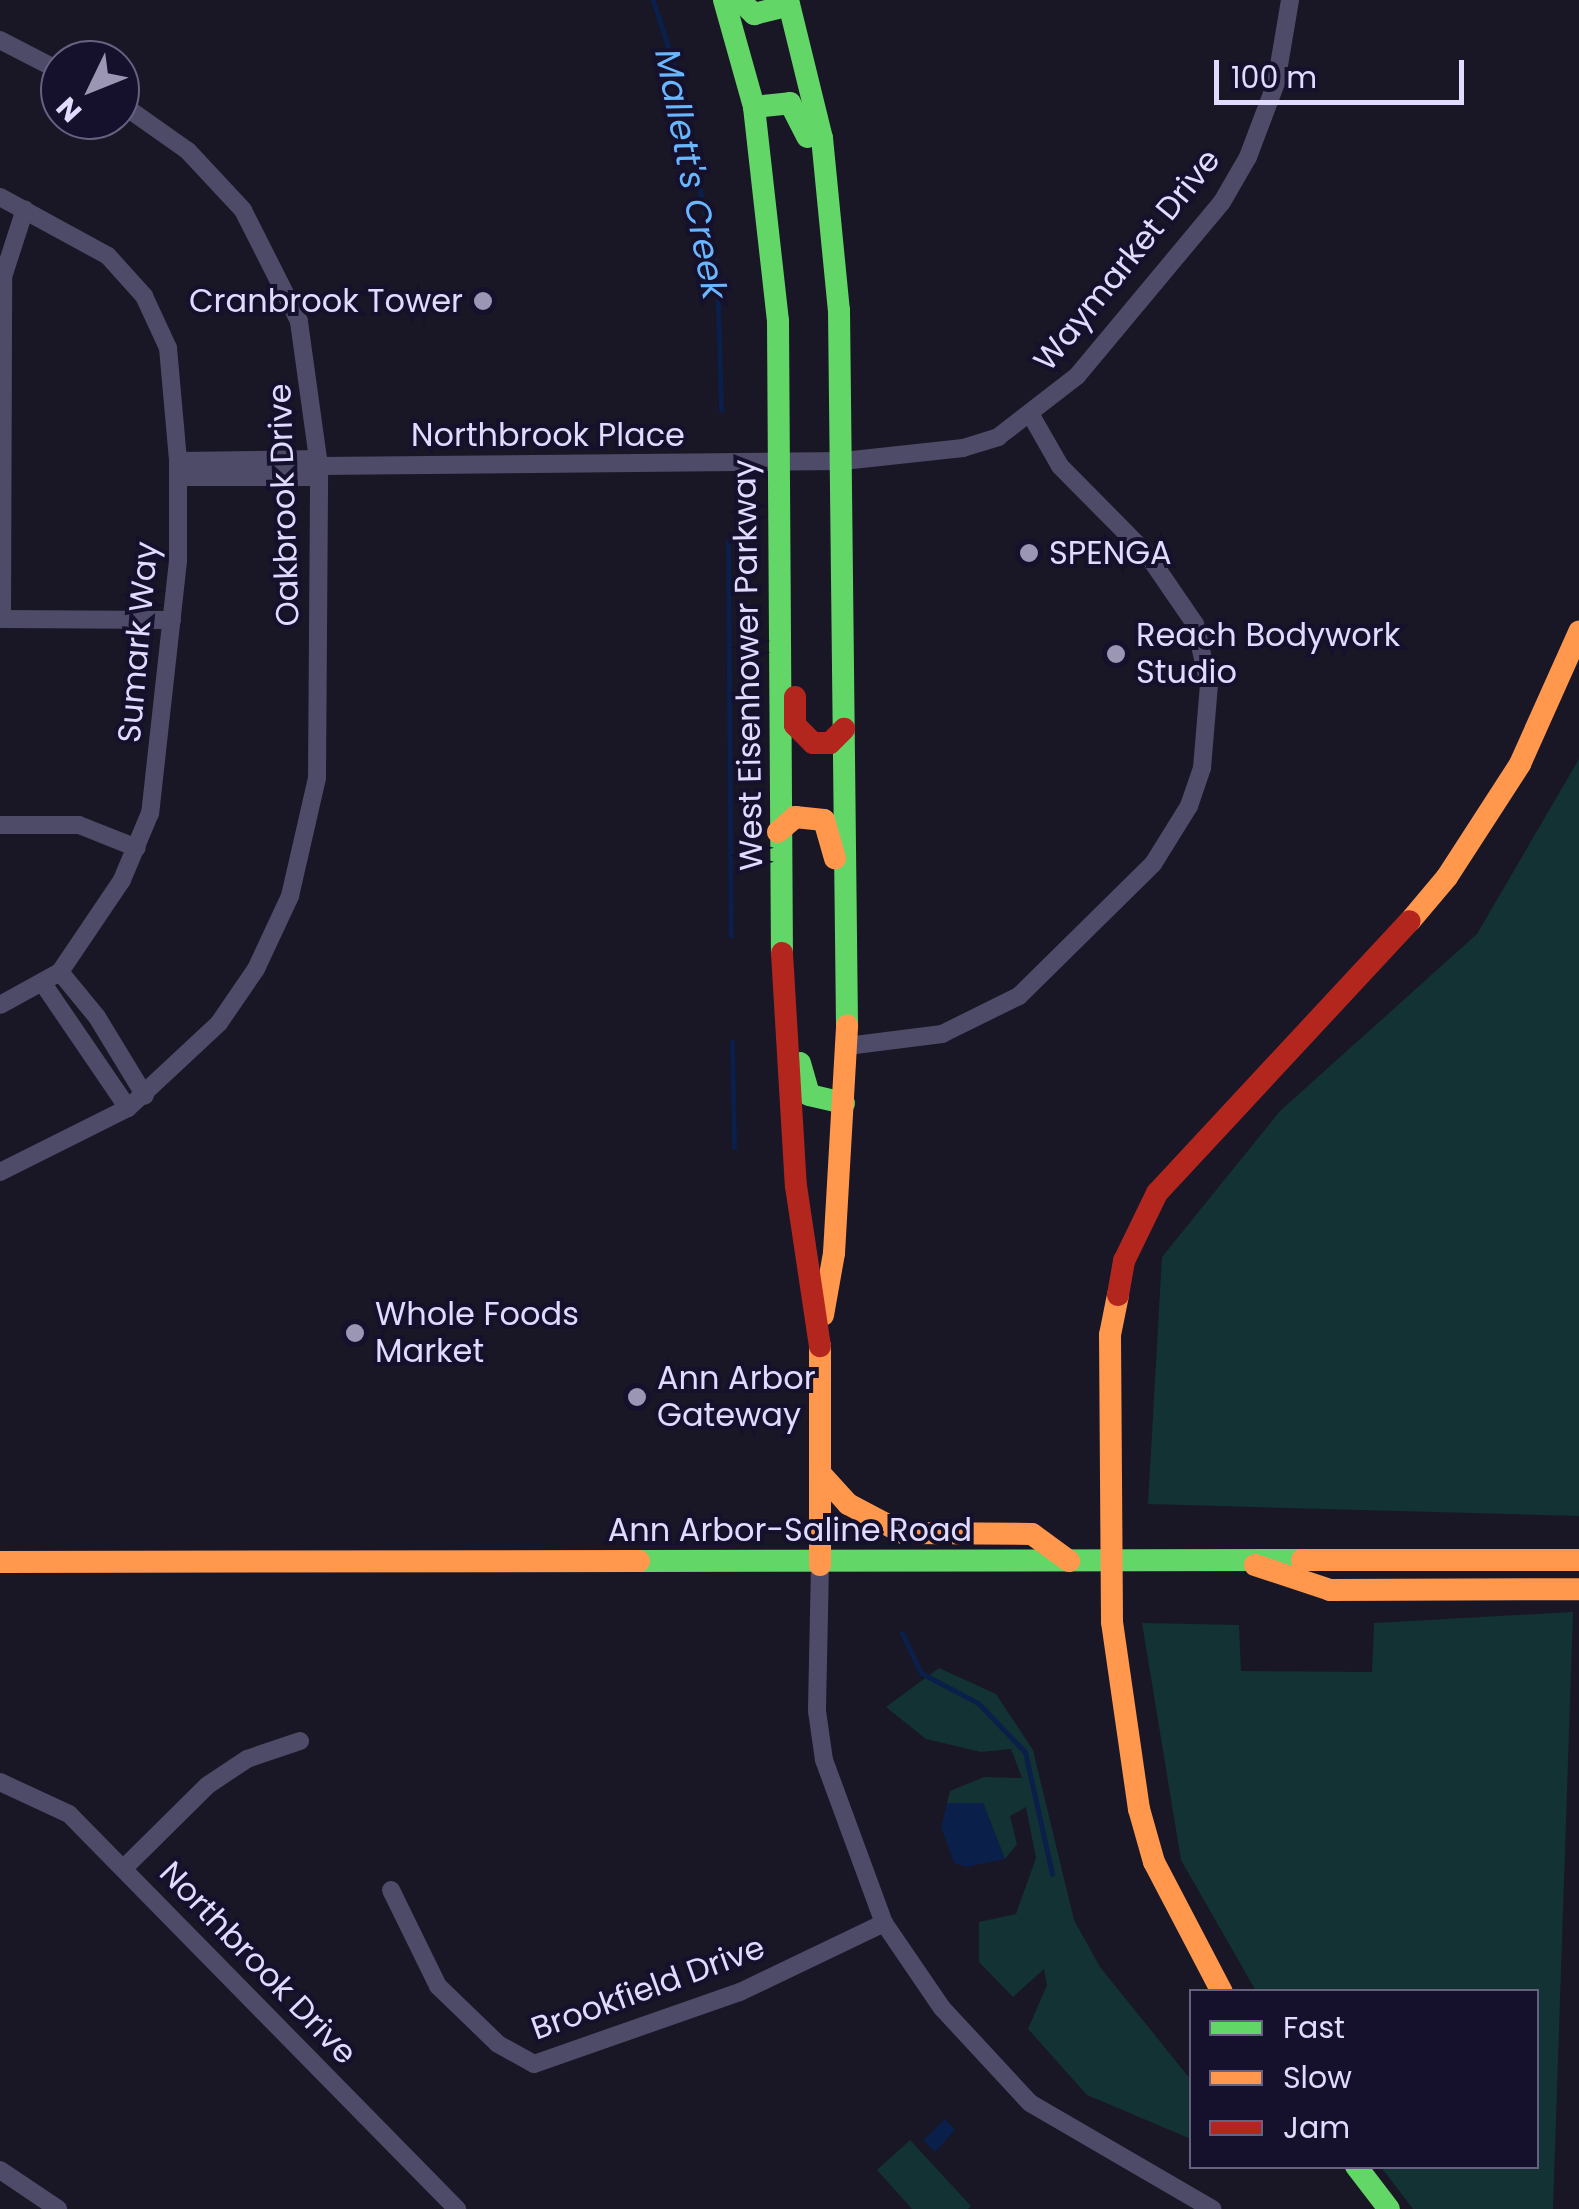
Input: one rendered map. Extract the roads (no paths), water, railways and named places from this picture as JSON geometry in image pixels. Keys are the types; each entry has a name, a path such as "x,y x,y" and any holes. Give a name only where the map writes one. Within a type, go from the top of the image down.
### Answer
{"main road":[{"name":"West Eisenhower Parkway","path":"724,0 754,107 778,321 782,560 778,832 782,996 796,1186 820,1333 820,1565"},
{"path":"739,0 754,14 788,2"},
{"name":"West Eisenhower Parkway","path":"788,2 822,138 838,310 843,461 846,1046 834,1254 820,1333"},
{"path":"754,107 790,103 800,112 826,279 838,310"},
{"path":"782,560 793,592 795,726 822,746 844,729"},
{"path":"1220,1989 1168,1898 1139,1809 1108,1562 1110,1335 1124,1261 1139,1225 1188,1155 1370,968 1447,878 1520,764 1579,632"},
{"path":"778,832 810,814 831,832 836,981 846,999"},
{"path":"782,887 794,908 800,1084 821,1102 844,1103"},
{"path":"820,1473 848,1504 882,1525 903,1532 1032,1534 1069,1561"},
{"name":"Ann Arbor-Saline Road","path":"0,1562 820,1565 1579,1560"},
{"path":"1254,1564 1330,1590 1579,1589"},
{"path":"1358,2169 1389,2209"}],"street":[{"name":"Waymarket Drive","path":"778,463 843,461 963,448 1032,417 1078,376 1244,167 1276,83 1290,0"},
{"path":"0,40 40,61"},
{"name":"Oakbrook Drive","path":"0,1172 128,1108 220,1023 274,932 312,816 319,736 319,467 299,320 260,236 197,160 140,118"},
{"name":"Sumark Way","path":"0,196 108,256 144,296 168,348 178,469 172,620 155,794 137,848 60,972 44,986 0,1005"},
{"path":"25,209 2,277 1,619 172,620"},
{"path":"846,1046 942,1034 1019,996 1153,864 1189,806 1202,768 1209,684 1194,624 1147,554 1060,466 1032,417"},
{"name":"Northbrook Place","path":"178,469 778,463"},
{"path":"0,825 79,825 137,848"},
{"path":"60,972 145,1096"},
{"path":"44,986 128,1108"},
{"path":"820,1565 817,1711 824,1760 884,1923 942,2008 1030,2103 1110,2155 1212,2209"},
{"path":"124,1868 208,1785 247,1760 300,1741"},
{"name":"Northbrook Drive","path":"0,1782 69,1814 458,2209"},
{"name":"Brookfield Drive","path":"391,1890 438,1986 498,2044 534,2064 740,1992 884,1923"},
{"path":"0,2170 58,2209"}],"water":[{"path":"947,1803 983,1803 1005,1859 966,1867 954,1863 941,1827"},
{"path":"945,2119 955,2130 935,2152 923,2140"}],"waterway":[{"name":"Mallett's Creek","path":"653,0 675,69 717,274 721,410"},
{"name":"Mallett's Creek","path":"728,541 731,936"},
{"name":"Mallett's Creek","path":"732,1042 734,1147"},
{"name":"Mallett's Creek","path":"902,1633 921,1673 978,1703 1025,1752 1052,1874"}],"place":[{"name":"Cranbrook Tower","path":"483,301"},
{"name":"SPENGA","path":"1029,553"},
{"name":"Reach Bodywork Studio","path":"1116,654"},
{"name":"Whole Foods Market","path":"355,1333"},
{"name":"Ann Arbor Gateway","path":"637,1397"}]}
